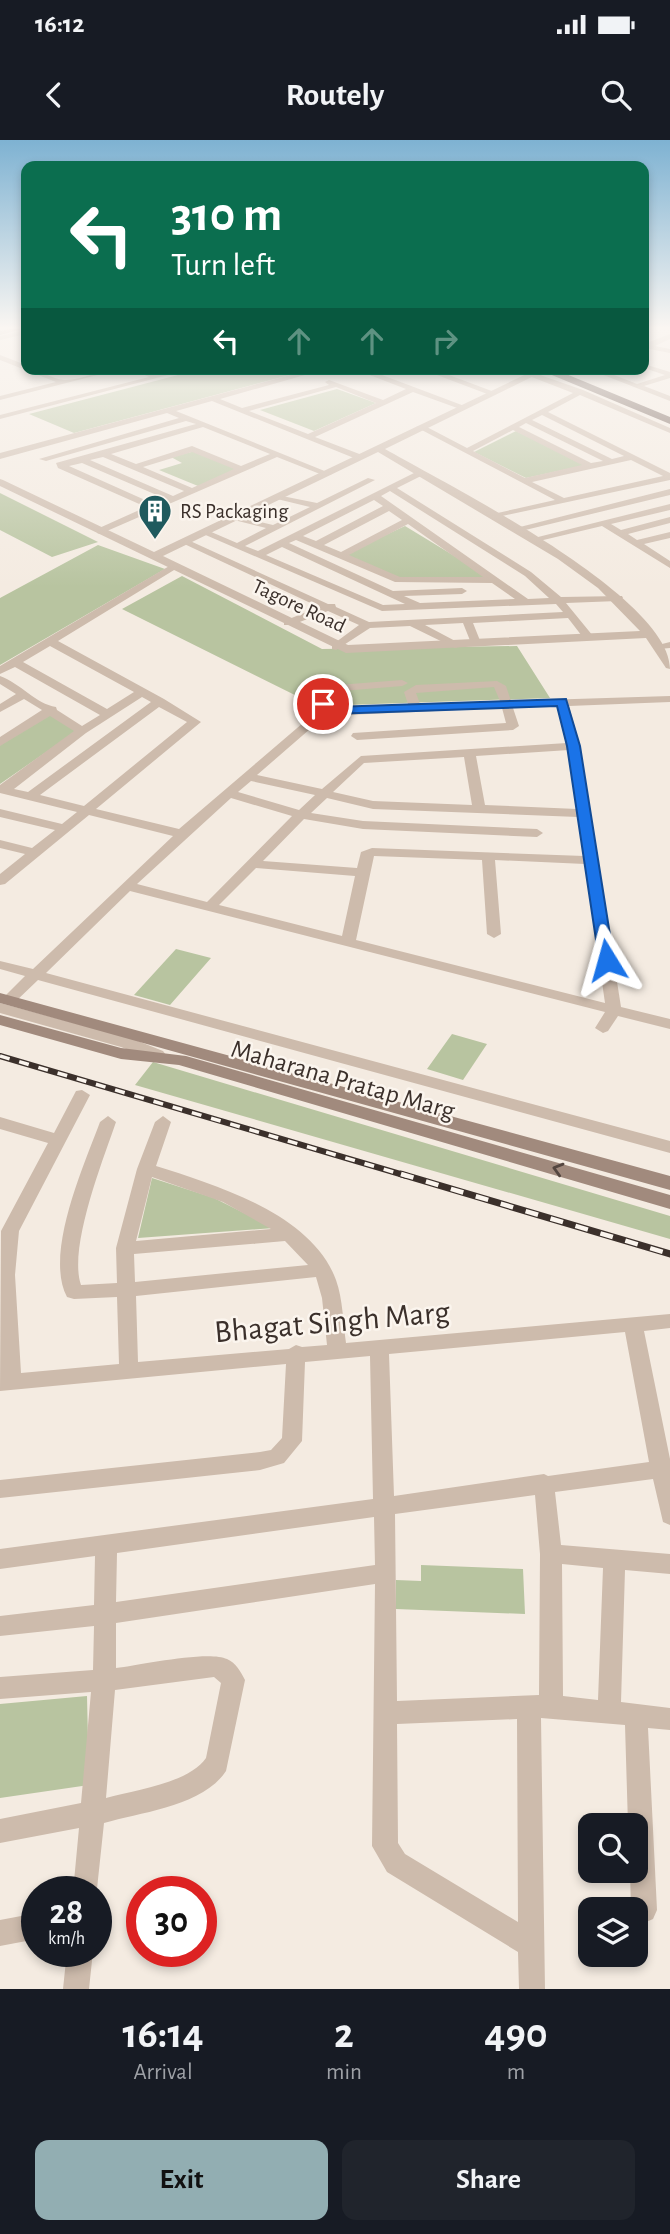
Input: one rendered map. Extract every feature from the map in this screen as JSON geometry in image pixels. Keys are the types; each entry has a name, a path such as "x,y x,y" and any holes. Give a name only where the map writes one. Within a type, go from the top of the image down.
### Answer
{"main road":[{"name":"Maharana Pratap Marg","path":"3,1002 595,1171 670,1202"},
{"name":"Maharana Pratap Marg","path":"0,1020 121,1053 157,1055 405,1117"},
{"name":"Maharana Pratap Marg","path":"595,1171 670,1183"}],"street":[{"path":"0,456 153,415"},
{"path":"179,415 328,474"},
{"path":"255,415 359,457"},
{"path":"307,437 353,415"},
{"path":"153,557 445,415"},
{"path":"467,451 535,415"},
{"path":"549,415 670,476"},
{"path":"632,415 670,432"},
{"path":"43,459 186,418"},
{"path":"526,420 610,461"},
{"path":"61,466 202,425"},
{"path":"420,427 563,501"},
{"path":"513,427 590,466"},
{"path":"118,459 197,437"},
{"path":"377,448 579,566 618,598 650,634 664,645 670,665"},
{"path":"135,467 192,449 240,469"},
{"path":"24,450 155,508"},
{"path":"104,454 192,491"},
{"path":"100,531 274,454"},
{"path":"524,481 632,457"},
{"path":"83,460 173,499"},
{"path":"258,555 420,473"},
{"path":"496,516 670,476"},
{"path":"237,547 371,480"},
{"name":"Tagore Road","path":"3,485 336,647 356,650 650,634"},
{"path":"391,488 522,569 559,601 589,638"},
{"path":"517,529 670,492"},
{"path":"374,496 527,603"},
{"path":"280,497 319,506"},
{"path":"316,545 389,507"},
{"path":"534,539 670,507"},
{"path":"237,518 275,528"},
{"path":"342,555 408,520"},
{"path":"620,533 670,520"},
{"path":"604,523 670,565"},
{"path":"206,533 353,598 382,608 455,645"},
{"path":"636,543 670,535"},
{"path":"295,536 399,580 494,580"},
{"path":"659,537 670,545"},
{"path":"185,542 367,625"},
{"path":"281,544 421,607"},
{"path":"0,671 174,567"},
{"path":"391,594 467,591"},
{"path":"288,623 353,598"},
{"path":"382,608 618,598"},
{"path":"336,647 367,625 571,615"},
{"path":"466,619 476,643"},
{"path":"0,881 195,722 50,641"},
{"path":"15,662 107,714"},
{"path":"0,679 52,709 82,731"},
{"path":"330,710 322,702 325,689 402,683"},
{"path":"357,736 511,727 513,724 504,704 501,686 492,684 411,689 415,707"},
{"path":"2,789 82,731 142,692"},
{"path":"0,709 25,693"},
{"path":"3,1002 36,975 227,793 314,718 330,710 670,699"},
{"path":"32,796 160,701"},
{"path":"562,702 573,746 614,1010 603,1028"},
{"path":"0,742 52,709"},
{"path":"211,906 322,795 355,764 368,758 573,746"},
{"path":"468,752 479,810"},
{"path":"247,776 322,795 388,806 584,813"},
{"path":"2,789 87,808 182,834"},
{"path":"227,793 301,815 363,825 537,834"},
{"path":"534,811 540,859"},
{"path":"0,813 62,828"},
{"path":"0,844 33,852"},
{"path":"348,942 366,855 382,850 488,858 592,860"},
{"path":"488,858 494,934"},
{"path":"253,864 362,872"},
{"path":"127,886 670,1024"},
{"path":"0,965 670,1147"},
{"path":"3,1002 157,1055"},
{"path":"6,1382 4,1242 18,1210 82,1095"},
{"path":"108,1122 77,1217 69,1281 74,1292 126,1290 322,1270"},
{"path":"129,1370 125,1248 146,1169 163,1122"},
{"path":"0,1123 58,1140"},
{"path":"146,1169 239,1200 264,1213 290,1234 322,1270 329,1293 337,1350"},
{"path":"125,1248 290,1234"},
{"name":"Bhagat Singh Marg","path":"6,1382 296,1353 496,1338 670,1321"},
{"path":"633,1324 666,1469 670,1516"},
{"path":"379,1346 386,1573 386,1846 396,1863 531,1945"},
{"path":"0,1489 277,1457 292,1441 296,1353"},
{"path":"0,1559 544,1483 666,1469"},
{"path":"532,1989 531,1945 540,1707 551,1554 544,1483"},
{"path":"88,1876 104,1681 106,1546"},
{"path":"551,1554 670,1564"},
{"path":"609,1712 614,1560"},
{"path":"0,1626 105,1614 386,1573"},
{"path":"0,1688 104,1681 214,1666 223,1668 233,1680 218,1763 191,1787 94,1813 0,1831"},
{"path":"385,1713 540,1707 670,1719"},
{"path":"636,1715 643,1897"},
{"path":"0,1933 21,1929"},
{"path":"76,1989 78,1967"}],"green space":[{"path":"32,415 140,415 74,433"},
{"path":"274,415 349,415 314,431"},
{"path":"516,431 586,465 526,478 474,452"},
{"path":"195,451 238,470 198,486 159,470 182,463 171,457"},
{"path":"0,493 98,542 52,557 0,530"},
{"path":"405,526 494,580 392,580 342,555"},
{"path":"98,545 165,569 0,665 0,598"},
{"path":"182,576 322,649 517,646 550,698 317,706 122,609"},
{"path":"52,712 78,730 0,784 0,745"},
{"path":"176,949 211,958 170,1005 134,995"},
{"path":"452,1034 487,1044 463,1080 427,1069"},
{"path":"153,1062 670,1216 670,1239 135,1085"},
{"path":"152,1178 214,1198 274,1228 138,1238"},
{"path":"421,1565 523,1569 525,1614 396,1609 396,1580 421,1581"},
{"path":"87,1696 89,1785 0,1798 0,1704"}],"railway":[{"path":"0,1056 407,1176"},
{"path":"401,1174 670,1254"}],"place":[{"name":"RS Packaging","path":"155,541"}],"route":[{"path":"323,704 330,710 337,710 562,702 573,746 607,960"}]}
